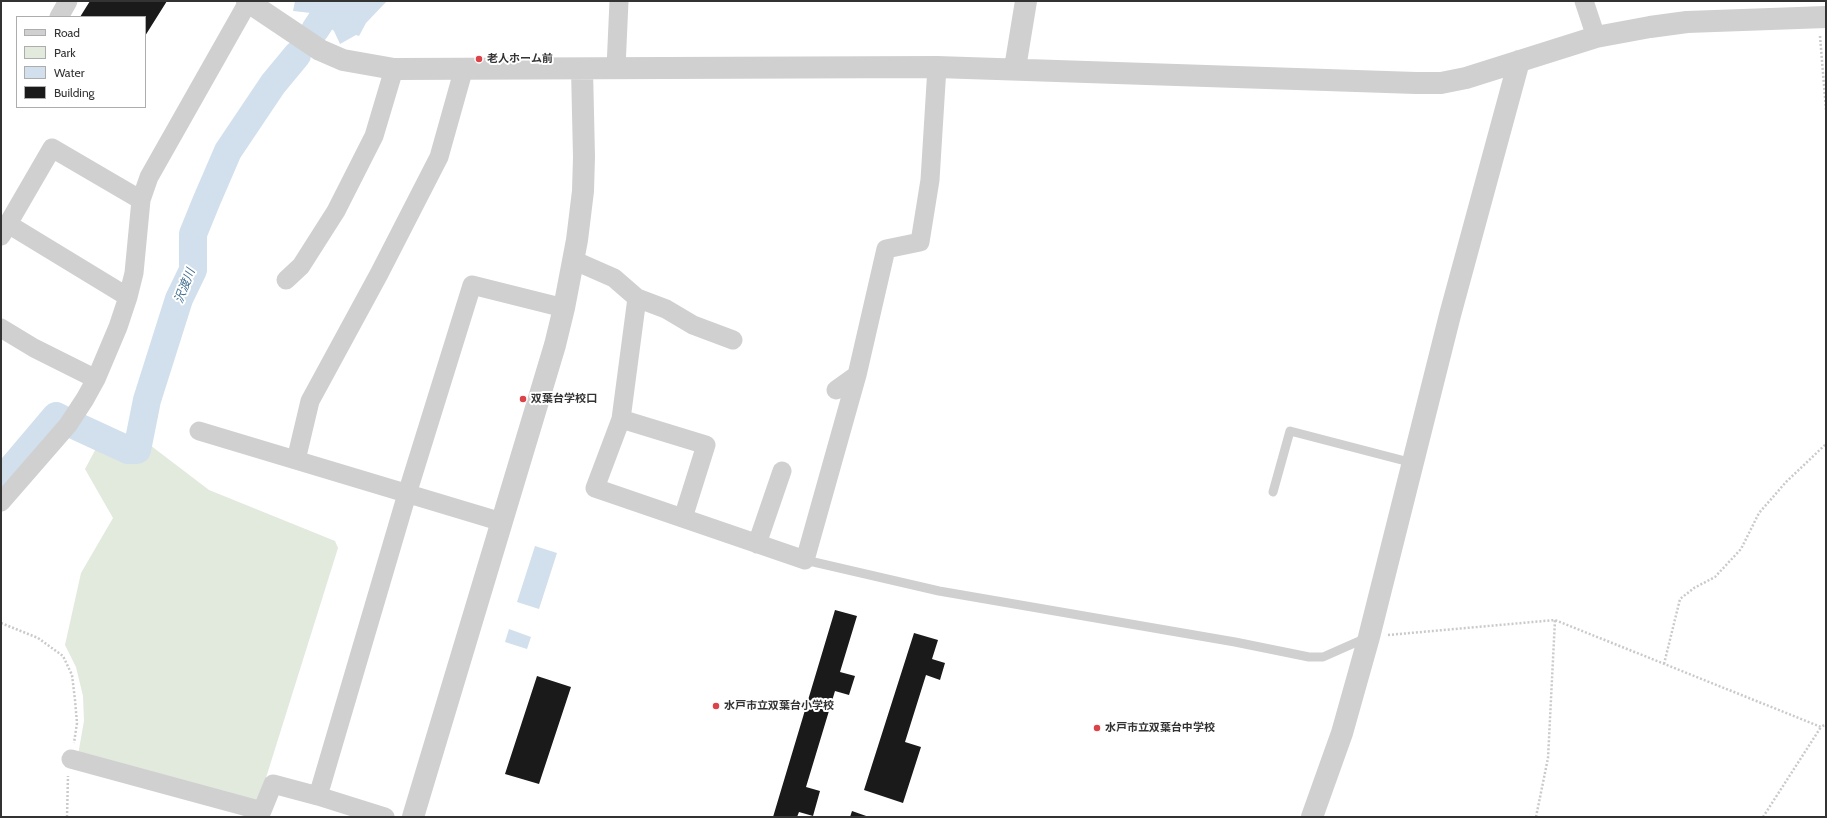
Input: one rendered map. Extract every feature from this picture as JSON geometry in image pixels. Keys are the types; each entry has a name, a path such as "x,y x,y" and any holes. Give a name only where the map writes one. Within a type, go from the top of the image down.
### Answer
{"street":[{"path":"60,16 68,1"},
{"path":"616,68 619,1"},
{"path":"1016,68 1026,1"},
{"path":"1584,1 1596,37"},
{"path":"1,502 68,425 96,379 118,327 128,296 134,273 141,200 149,178 247,2 320,50 343,60 394,69 1016,68 1441,83 1466,78 1596,37 1687,22 1822,17"},
{"path":"1312,817 1342,733 1369,637 1450,315 1519,61"},
{"path":"637,298 621,419 595,488 805,560 857,375 886,249 920,242 930,180 937,67"},
{"path":"296,460 310,401 379,274 439,157 464,68"},
{"path":"286,280 301,266 336,211 374,136 394,69"},
{"path":"412,817 555,345 564,308 583,191 584,157 582,69"},
{"path":"128,296 4,230 52,148 141,200"},
{"path":"573,260 614,278 637,298 666,308 694,325 733,340"},
{"path":"318,796 407,494 472,285 564,308"},
{"path":"1,328 34,348 96,379"},
{"path":"836,390 857,375"},
{"path":"621,419 706,445 683,518"},
{"path":"200,432 502,522"},
{"path":"757,544 782,471"},
{"path":"71,759 262,811 273,784 318,796 385,817"}],"lane":[{"path":"1274,492 1290,431 1413,463"},
{"path":"805,560 939,591 1235,642 1310,657 1323,657 1369,637"}],"path":[{"path":"1822,17 1826,110"},
{"path":"1664,664 1680,599 1694,588 1715,577 1742,549 1759,514 1786,482 1826,444"},
{"path":"1536,817 1548,758 1555,620"},
{"path":"1369,637 1555,620 1821,727"},
{"path":"1,624 38,638 63,656 72,675 77,723 68,774 67,817"},
{"path":"1764,816 1821,727 1826,724"}],"green space":[{"path":"100,441 138,463 146,442 209,490 335,541 338,548 259,800 254,803 78,755 84,721 83,696 76,667 65,645 81,573 113,518 85,469"}],"water":[{"path":"295,1 387,1 366,23 359,36 356,35 340,44 334,31 317,16 311,13 293,11"},
{"path":"535,546 557,553 539,609 517,602"},
{"path":"509,629 531,637 527,649 505,642"}],"building":[{"path":"90,1 167,1 146,34 146,16 81,16"},
{"path":"835,610 857,616 840,672 855,676 849,695 835,691 806,787 820,791 813,816 799,812 797,817 773,817"},
{"path":"914,633 938,640 932,659 945,663 940,680 926,675 905,742 921,747 903,803 864,790"},
{"path":"537,676 571,687 539,784 505,774"},
{"path":"852,811 869,817 850,817"}],"waterway":[{"name":"沢渡川","path":"315,30 334,1"},
{"name":"沢渡川","path":"76,426 128,450 137,450 147,400 179,299 193,270 193,234 228,151 273,84 297,55"},
{"name":"沢渡川","path":"1,481 56,416 62,419"}],"place":[{"name":"老人ホーム前","path":"479,59"},
{"name":"双葉台学校口","path":"523,399"},
{"name":"水戸市立双葉台小学校","path":"716,706"},
{"name":"水戸市立双葉台中学校","path":"1097,728"}]}
